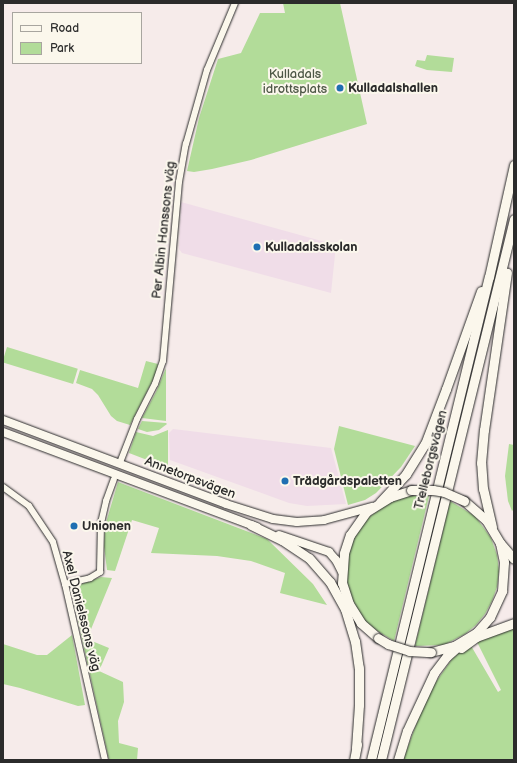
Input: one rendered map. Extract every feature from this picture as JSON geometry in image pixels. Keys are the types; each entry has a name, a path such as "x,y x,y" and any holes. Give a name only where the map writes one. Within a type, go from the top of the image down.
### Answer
{"highway":[{"name":"Trelleborgsvägen","path":"371,760 491,268 514,165"},
{"name":"Trelleborgsvägen","path":"381,760 514,219"},
{"path":"477,632 495,609 502,591 504,562 481,478 482,448 507,272 508,243"},
{"path":"354,760 362,704 364,680 363,657 354,614 345,594 342,572 344,553 350,535 360,519 406,474 425,444 477,300 491,268"},
{"path":"377,504 400,493 411,490 438,491 464,501 480,512 514,559"},
{"path":"251,524 282,540 309,558 330,582 345,609 355,641 359,668 359,705 356,748"},
{"path":"354,614 361,623 378,638 388,644 409,651 431,652 443,650 464,641"},
{"path":"398,760 407,731 427,686 447,656 464,641 488,626 514,622"},
{"path":"427,686 448,659 462,646 476,637 514,622"}],"main road":[{"name":"Annetorpsvägen","path":"3,420 262,517 284,521 313,521 348,515 377,504"},
{"name":"Annetorpsvägen","path":"3,432 329,552 336,560 342,572"}],"street":[{"name":"Per Albin Hanssons väg","path":"121,460 137,419 155,384 163,361 178,189 186,144 207,70 235,3"},
{"path":"65,584 90,578 100,572 101,522 106,501 114,479"},
{"name":"Axel Danielssons väg","path":"3,486 29,506 42,523 53,542 65,584 105,760"}],"shaded area":[{"name":"Kulladalsskolan","path":"181,202 336,245 331,293 182,253 179,249"},
{"name":"Trädgårdspaletten","path":"173,429 331,448 346,504 307,506 289,503 170,460 169,433"}],"green space":[{"name":"Kulladals idrottsplats","path":"283,3 340,3 367,124 251,160 212,169 194,172 187,171 199,118 218,59 241,53 260,13 285,13"},
{"path":"427,55 454,58 452,72 427,70 415,66 417,60 425,61"},
{"path":"7,347 78,369 73,384 3,363"},
{"path":"146,361 158,364 155,376 130,425 117,421 111,416 98,395 92,389 76,383 80,370 138,388"},
{"path":"166,368 166,421 142,418 156,392"},
{"path":"142,421 167,424 159,430 147,432 138,429"},
{"path":"339,426 415,446 401,467 376,493 365,500 348,505 334,449"},
{"path":"168,430 168,468 129,453 136,432 153,436"},
{"path":"509,444 514,445 514,509 512,511 508,501 505,476"},
{"path":"118,482 267,539 313,584 327,605 280,593 285,573 251,561 217,556 151,553 159,528 132,520 115,571 107,570 104,546 105,526"},
{"path":"404,496 429,496 394,641 371,627 362,618 351,597 345,574 348,555 354,536 364,521 386,504"},
{"path":"450,501 475,516 491,538 497,555 499,571 497,587 485,614 476,625 465,634 444,645 415,646"},
{"path":"101,577 112,578 87,639 109,648 99,671 123,682 124,702 118,721 119,743 138,748 137,760 109,760 72,594 76,586"},
{"path":"514,626 514,760 403,760 424,703 433,686 452,659 470,644 498,692 501,690 476,640"},
{"path":"72,635 85,705 78,706 3,684 3,644 37,655 47,655"}],"place":[{"name":"Kulladalshallen","path":"340,88"},
{"name":"Kulladalsskolan","path":"257,247"},
{"name":"Trädgårdspaletten","path":"285,481"},
{"name":"Unionen","path":"74,526"}]}
